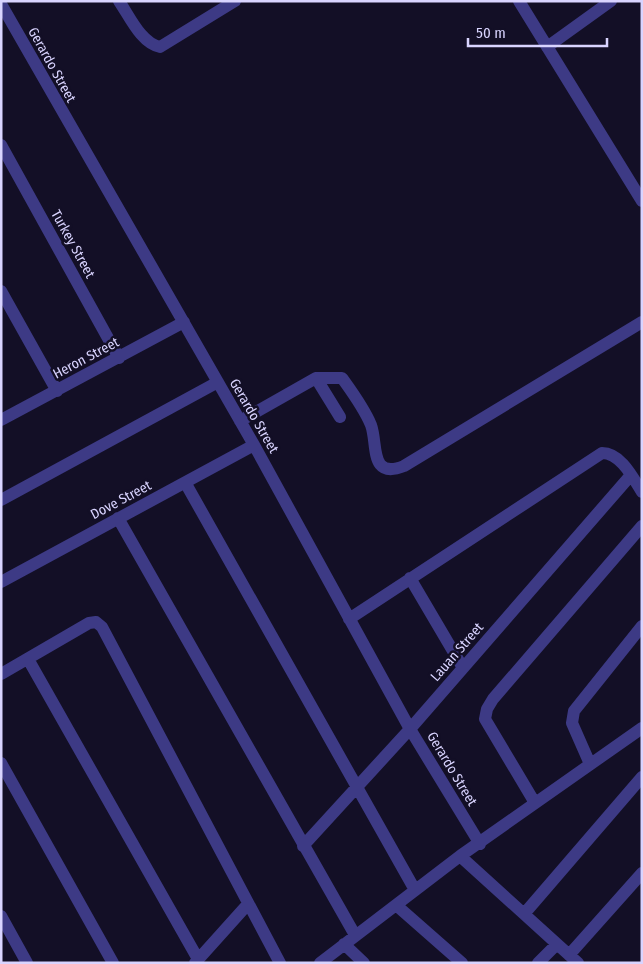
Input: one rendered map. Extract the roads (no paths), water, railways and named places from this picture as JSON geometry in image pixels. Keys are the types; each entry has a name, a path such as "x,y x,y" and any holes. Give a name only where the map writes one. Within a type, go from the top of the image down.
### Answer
{"street":[{"path":"119,1 151,45 160,47 235,1"},
{"path":"519,1 642,202"},
{"path":"547,47 610,1"},
{"name":"Gerardo Street","path":"1,4 254,445 410,729 480,844"},
{"name":"Turkey Street","path":"1,145 118,358"},
{"path":"1,291 57,391"},
{"name":"Heron Street","path":"2,419 184,322"},
{"path":"240,421 316,378 342,378 371,426 376,459 385,468 394,470 404,466 642,322"},
{"path":"316,378 340,417"},
{"path":"1,500 218,382"},
{"name":"Dove Street","path":"1,582 118,518 186,484 254,445"},
{"path":"349,619 602,453 610,453 615,456 642,492"},
{"name":"Lauan Street","path":"302,846 358,788 631,475"},
{"path":"186,484 415,890"},
{"path":"118,518 302,846 355,936"},
{"path":"535,803 485,719 487,710 493,700 642,526"},
{"path":"410,578 463,668"},
{"path":"1,674 89,623 96,622 102,627 280,963"},
{"path":"590,764 572,724 574,711 642,626"},
{"path":"28,659 196,961 248,904"},
{"path":"320,963 460,856 480,844 642,728"},
{"path":"1,764 113,963"},
{"path":"524,914 642,777"},
{"path":"460,856 573,959 642,873"},
{"path":"396,904 462,963"},
{"path":"1,916 27,963"},
{"path":"344,944 364,963"},
{"path":"538,963 557,944"}]}
